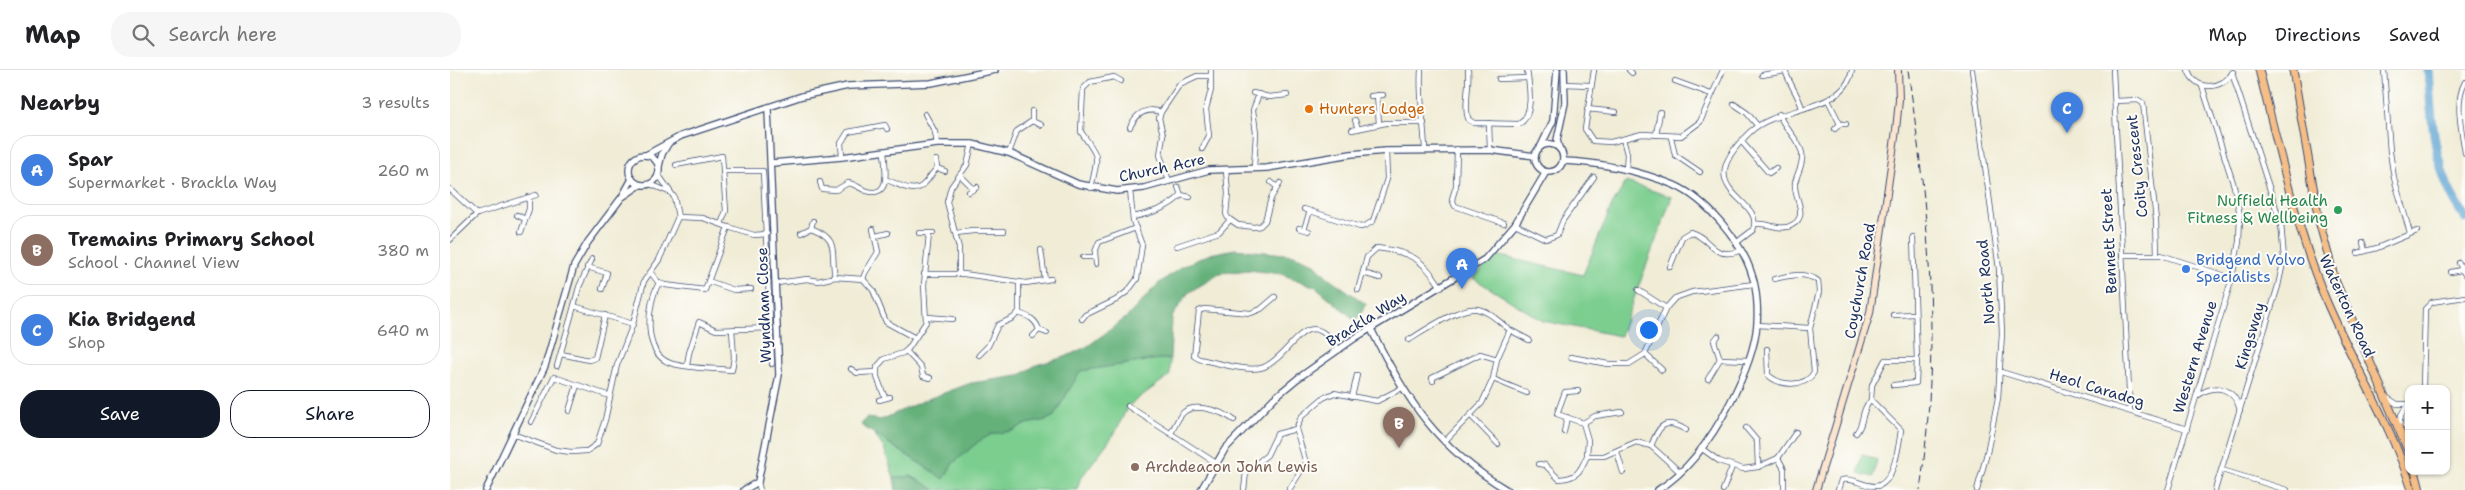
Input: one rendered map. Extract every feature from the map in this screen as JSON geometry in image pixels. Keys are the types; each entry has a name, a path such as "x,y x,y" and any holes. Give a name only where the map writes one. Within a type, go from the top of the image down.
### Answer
{"main road":[{"name":"Coychurch Road","path":"1816,490 1870,313 1896,130 1899,100 1898,70"},
{"name":"Waterton Road","path":"2259,70 2309,258 2340,331 2388,426 2412,490"},
{"name":"Waterton Road","path":"2293,70 2323,240 2335,280 2405,443"},
{"path":"2416,475 2420,490"}],"street":[{"path":"640,185 632,179 629,172 630,164 637,157 646,155 670,142 802,96 848,86 932,83 995,70"},
{"path":"1114,77 1115,70"},
{"path":"1202,150 1209,136 1206,109 1211,90 1210,70"},
{"path":"1421,70 1420,92 1425,150"},
{"path":"1468,70 1470,87 1466,110 1467,116 1474,123 1519,124 1524,121 1528,110 1527,70"},
{"path":"1557,70 1553,121 1536,156 1537,166 1546,172 1557,170 1563,160 1557,140 1565,103 1564,70"},
{"path":"1594,70 1584,129 1593,141 1611,142 1642,134 1671,137 1681,136 1700,122 1707,101 1722,70"},
{"path":"1769,82 1765,75 1785,70 1798,93 1802,108"},
{"path":"1736,243 1753,230 1755,224 1752,213 1731,192 1724,180 1726,164 1733,150 1757,125 1779,114 1828,100 1849,84 1852,70"},
{"name":"North Road","path":"1972,70 1999,269 2002,333 2001,372 1993,426 1977,490"},
{"name":"Bennett Street","path":"2113,70 2130,410"},
{"path":"2188,70 2192,79 2202,86 2219,85 2228,80 2233,71"},
{"path":"2384,70 2390,152 2394,178 2410,233"},
{"name":"Kingsway","path":"2215,490 2280,278 2284,249 2278,214 2233,71"},
{"path":"1168,181 1160,155 1163,135 1159,118 1160,112 1180,84 1197,76 1210,76"},
{"path":"1091,188 1097,158 1093,145 1081,132 1083,89 1090,82 1114,77 1120,81"},
{"path":"1499,79 1528,78"},
{"path":"1675,81 1692,85 1711,94"},
{"path":"2465,82 2459,103 2465,153"},
{"path":"1564,84 1590,85"},
{"name":"Western Avenue","path":"2168,490 2232,278 2239,242 2239,207 2231,174 2202,86"},
{"path":"1253,92 1275,97 1287,95"},
{"path":"1254,168 1256,133 1253,110 1259,94"},
{"path":"1379,124 1374,95 1383,95"},
{"path":"1828,100 1840,124"},
{"name":"Coity Crescent","path":"2115,101 2138,100 2143,103 2156,220 2157,255"},
{"path":"1734,104 1757,125"},
{"path":"1736,113 1740,108"},
{"name":"Wyndham Close","path":"758,482 779,380 777,283 768,109"},
{"path":"1587,109 1616,112"},
{"path":"1130,127 1135,118 1149,110 1160,112"},
{"path":"1032,111 1032,121"},
{"path":"1656,135 1660,112"},
{"path":"1129,114 1135,118"},
{"path":"1755,224 1786,228 1792,226 1799,218 1801,212 1795,183 1801,167 1802,153 1797,141 1783,125 1779,114"},
{"path":"935,116 927,117 935,132 937,144"},
{"path":"842,157 841,143 848,132 886,127 882,119"},
{"path":"1356,120 1355,129 1379,124 1424,123"},
{"path":"1032,121 1041,124"},
{"path":"1009,152 1017,131 1032,121"},
{"path":"1489,123 1490,150"},
{"path":"1835,129 1840,124 1846,124"},
{"path":"1209,136 1216,138"},
{"path":"1671,137 1674,156 1700,172"},
{"path":"1623,139 1628,154 1626,171"},
{"path":"1740,141 1769,173 1776,168"},
{"path":"513,434 556,450 571,452 587,451 597,444 602,432 616,365 633,324 644,282 651,273 678,217 677,204 658,174 658,166 662,154 670,142"},
{"name":"Church Acre","path":"772,163 842,157 937,144 972,144 1009,152 1091,188 1130,190 1209,170 1254,168 1386,151 1490,150 1536,156"},
{"path":"958,274 959,248 947,202 951,187 969,159 972,144"},
{"path":"1541,146 1547,144 1559,148"},
{"path":"1457,149 1453,203 1459,208 1502,222 1497,229"},
{"path":"1310,231 1301,228 1307,210 1360,227 1370,224 1387,179 1386,151"},
{"path":"822,189 836,190 848,183 868,192 876,192 882,188 887,180 884,152"},
{"path":"646,155 654,159 658,166"},
{"path":"676,165 722,156 726,211 721,224"},
{"path":"887,180 909,189 917,189 924,184 937,168 936,160"},
{"path":"1563,160 1626,171 1675,186 1716,216 1736,243 1752,274 1757,325 1739,385 1719,423 1701,448 1680,472 1658,490"},
{"path":"937,168 946,171"},
{"path":"1226,170 1228,194 1226,208 1230,220 1246,227 1260,226 1268,216 1271,198 1279,185 1271,182"},
{"path":"723,172 763,171 772,364"},
{"name":"Brackla Way","path":"1201,490 1225,449 1274,398 1297,379 1370,329 1485,259 1515,224 1546,172"},
{"path":"650,184 658,174"},
{"path":"960,175 975,188 969,192"},
{"path":"1515,224 1546,239 1557,235 1563,220 1594,177"},
{"path":"486,490 545,366 574,266 588,242 622,197 632,179"},
{"path":"819,195 822,189 820,182"},
{"path":"622,197 640,185 650,184 669,192"},
{"path":"1178,187 1181,195"},
{"path":"450,189 477,214"},
{"path":"1082,319 1085,314 1128,291 1137,279 1142,245 1133,217 1130,190"},
{"path":"450,240 477,214 536,195"},
{"path":"1133,217 1150,214 1168,206 1181,195"},
{"path":"1181,195 1190,197"},
{"path":"521,232 529,197"},
{"path":"517,215 525,219"},
{"path":"678,217 703,218 754,235 767,234"},
{"path":"1177,246 1219,232 1230,220"},
{"path":"801,233 811,228 813,222"},
{"path":"956,234 973,231 1002,231 999,224"},
{"path":"651,273 659,283 704,290 728,227"},
{"path":"811,228 831,239 834,246 835,277"},
{"path":"1096,264 1094,257 1099,242 1136,228"},
{"path":"863,279 864,273 878,252 873,229"},
{"path":"2358,253 2377,248 2417,231"},
{"path":"1670,267 1682,236 1690,232 1698,234 1720,254 1740,251"},
{"path":"876,236 888,233"},
{"path":"890,397 882,399 876,372 884,359 906,351 927,317 924,274 931,234 919,233"},
{"path":"1893,385 1916,383 1913,237"},
{"path":"1183,244 1186,251"},
{"path":"2363,244 2365,251"},
{"path":"1358,290 1371,252 1377,248 1413,257 1422,262 1441,287"},
{"path":"1041,250 1045,280"},
{"path":"1042,256 1049,254"},
{"path":"2122,255 2157,255 2206,268 2232,278"},
{"path":"1083,257 1094,257"},
{"path":"557,366 578,287 592,260"},
{"path":"2459,263 2465,275"},
{"path":"587,267 607,273 602,289"},
{"path":"2451,272 2461,270"},
{"path":"1363,273 1380,278"},
{"path":"924,274 958,274 1019,283 1051,279"},
{"path":"1767,349 1768,375 1774,381 1782,384 1804,382 1812,377 1814,372 1810,328 1819,292 1818,281 1811,276 1798,274 1774,278"},
{"path":"777,283 807,279 818,281 835,277 863,279 873,290 886,322 915,338"},
{"path":"708,281 734,290 751,289"},
{"path":"659,283 653,296 649,334 655,349 663,360 687,365 732,370 734,357 732,330"},
{"path":"989,357 981,354 998,325 1013,318 1018,313 1019,283"},
{"path":"1571,357 1608,364 1629,364 1645,354 1666,308 1675,298 1692,292 1754,284"},
{"path":"1638,290 1666,308"},
{"path":"1275,296 1261,309 1251,313 1204,309 1199,311 1194,356 1199,359 1258,368 1271,363 1304,333 1316,330 1326,332 1339,350"},
{"path":"2423,385 2424,315 2426,307 2438,301 2465,296"},
{"path":"574,306 633,324"},
{"path":"1409,340 1463,311 1476,309 1488,313 1510,330 1529,340"},
{"path":"1018,313 1030,317 1038,324 1039,330"},
{"path":"1893,315 1915,314"},
{"path":"561,354 589,360 595,358 605,315"},
{"path":"927,317 951,319 948,325"},
{"path":"687,365 699,322 716,330 771,328"},
{"path":"1757,325 1810,328"},
{"path":"1370,329 1402,388 1414,406 1444,442 1474,468 1507,490"},
{"path":"1039,330 1047,333"},
{"path":"1033,336 1039,330"},
{"path":"1444,442 1482,403 1493,379 1497,359 1510,330"},
{"path":"1708,379 1720,358 1714,341 1718,336"},
{"path":"906,351 920,367 923,376"},
{"path":"1433,381 1432,378 1480,354 1497,359"},
{"path":"1645,354 1662,370"},
{"path":"1720,358 1748,360"},
{"path":"1856,433 1861,427 1864,407 1871,400 1872,385 1885,360 1917,360"},
{"path":"851,369 857,372 876,372"},
{"name":"Heol Caradog","path":"2001,372 2187,429"},
{"path":"1352,397 1357,375"},
{"path":"923,376 930,378"},
{"path":"919,382 923,376"},
{"path":"531,422 554,377 610,396"},
{"path":"1493,379 1527,393"},
{"path":"569,411 577,385"},
{"path":"1289,490 1306,462 1296,429 1301,417 1323,398 1334,394 1377,401 1402,388"},
{"path":"2196,397 2212,388 2222,388 2234,396 2240,410"},
{"path":"1578,391 1565,392 1557,414 1583,423"},
{"path":"2386,397 2398,404 2405,404"},
{"path":"1838,490 1841,480 1848,478 1875,486 1889,478 1901,430 1871,400"},
{"path":"1128,406 1216,463"},
{"path":"1171,433 1182,414 1189,409 1199,408 1216,412 1234,420"},
{"path":"2399,427 2401,415 2405,409"},
{"path":"1583,423 1594,416 1622,412"},
{"path":"1471,416 1498,444"},
{"path":"1564,432 1567,417"},
{"path":"1539,464 1545,465 1560,479 1572,478 1580,473 1587,456 1588,440 1583,423"},
{"path":"1651,446 1658,430 1665,424 1674,424 1686,430"},
{"path":"1746,428 1757,441 1758,467"},
{"path":"1244,490 1246,472 1268,455 1277,434 1296,429"},
{"path":"1701,448 1732,467 1743,470 1758,467 1778,458 1796,432"},
{"path":"1587,456 1604,456 1617,452 1636,442 1651,446 1680,472"},
{"path":"1617,452 1623,472"},
{"path":"1778,458 1784,469 1784,490"},
{"path":"1723,490 1732,467"},
{"path":"2222,470 2287,490"},
{"path":"744,490 758,482 760,490"}],"green space":[{"path":"1626,182 1672,197 1620,336 1543,321 1473,278 1496,255 1583,275 1612,205"},
{"path":"1235,249 1294,255 1314,263 1329,278 1366,304 1356,321 1316,287 1281,274 1249,270 1221,273 1188,293 1172,317 1170,359 1080,371 1054,416 1046,420 1026,424 1011,431 992,434 979,441 952,464 944,479 861,425 866,418 881,420 920,402 971,383 1019,376 1036,365 1065,357 1088,346 1127,317 1158,284 1181,267 1210,254"},
{"path":"1170,359 1170,375 1128,406 1115,433 1080,479 1077,490 936,490 911,476 894,478 884,448 874,434 944,479 952,464 979,441 992,434 1011,431 1026,424 1046,420 1054,416 1080,371"},
{"path":"1862,454 1877,460 1873,477 1858,473"},
{"path":"911,476 936,490 896,490 894,478"}],"waterway":[{"path":"2428,70 2433,129 2440,165 2454,200 2465,218"}],"railway":[{"path":"1908,70 1922,177 1930,280 1930,383 1920,490"}],"place":[{"name":"Hunters Lodge","path":"1309,109"},
{"name":"Kia Bridgend","path":"2067,133"},
{"name":"Nuffield Health Fitness & Wellbeing","path":"2338,210"},
{"name":"Bridgend Volvo Specialists","path":"2186,269"},
{"name":"Spar","path":"1462,289"},
{"name":"Tremains Primary School","path":"1399,448"},
{"name":"Archdeacon John Lewis","path":"1135,467"}]}
